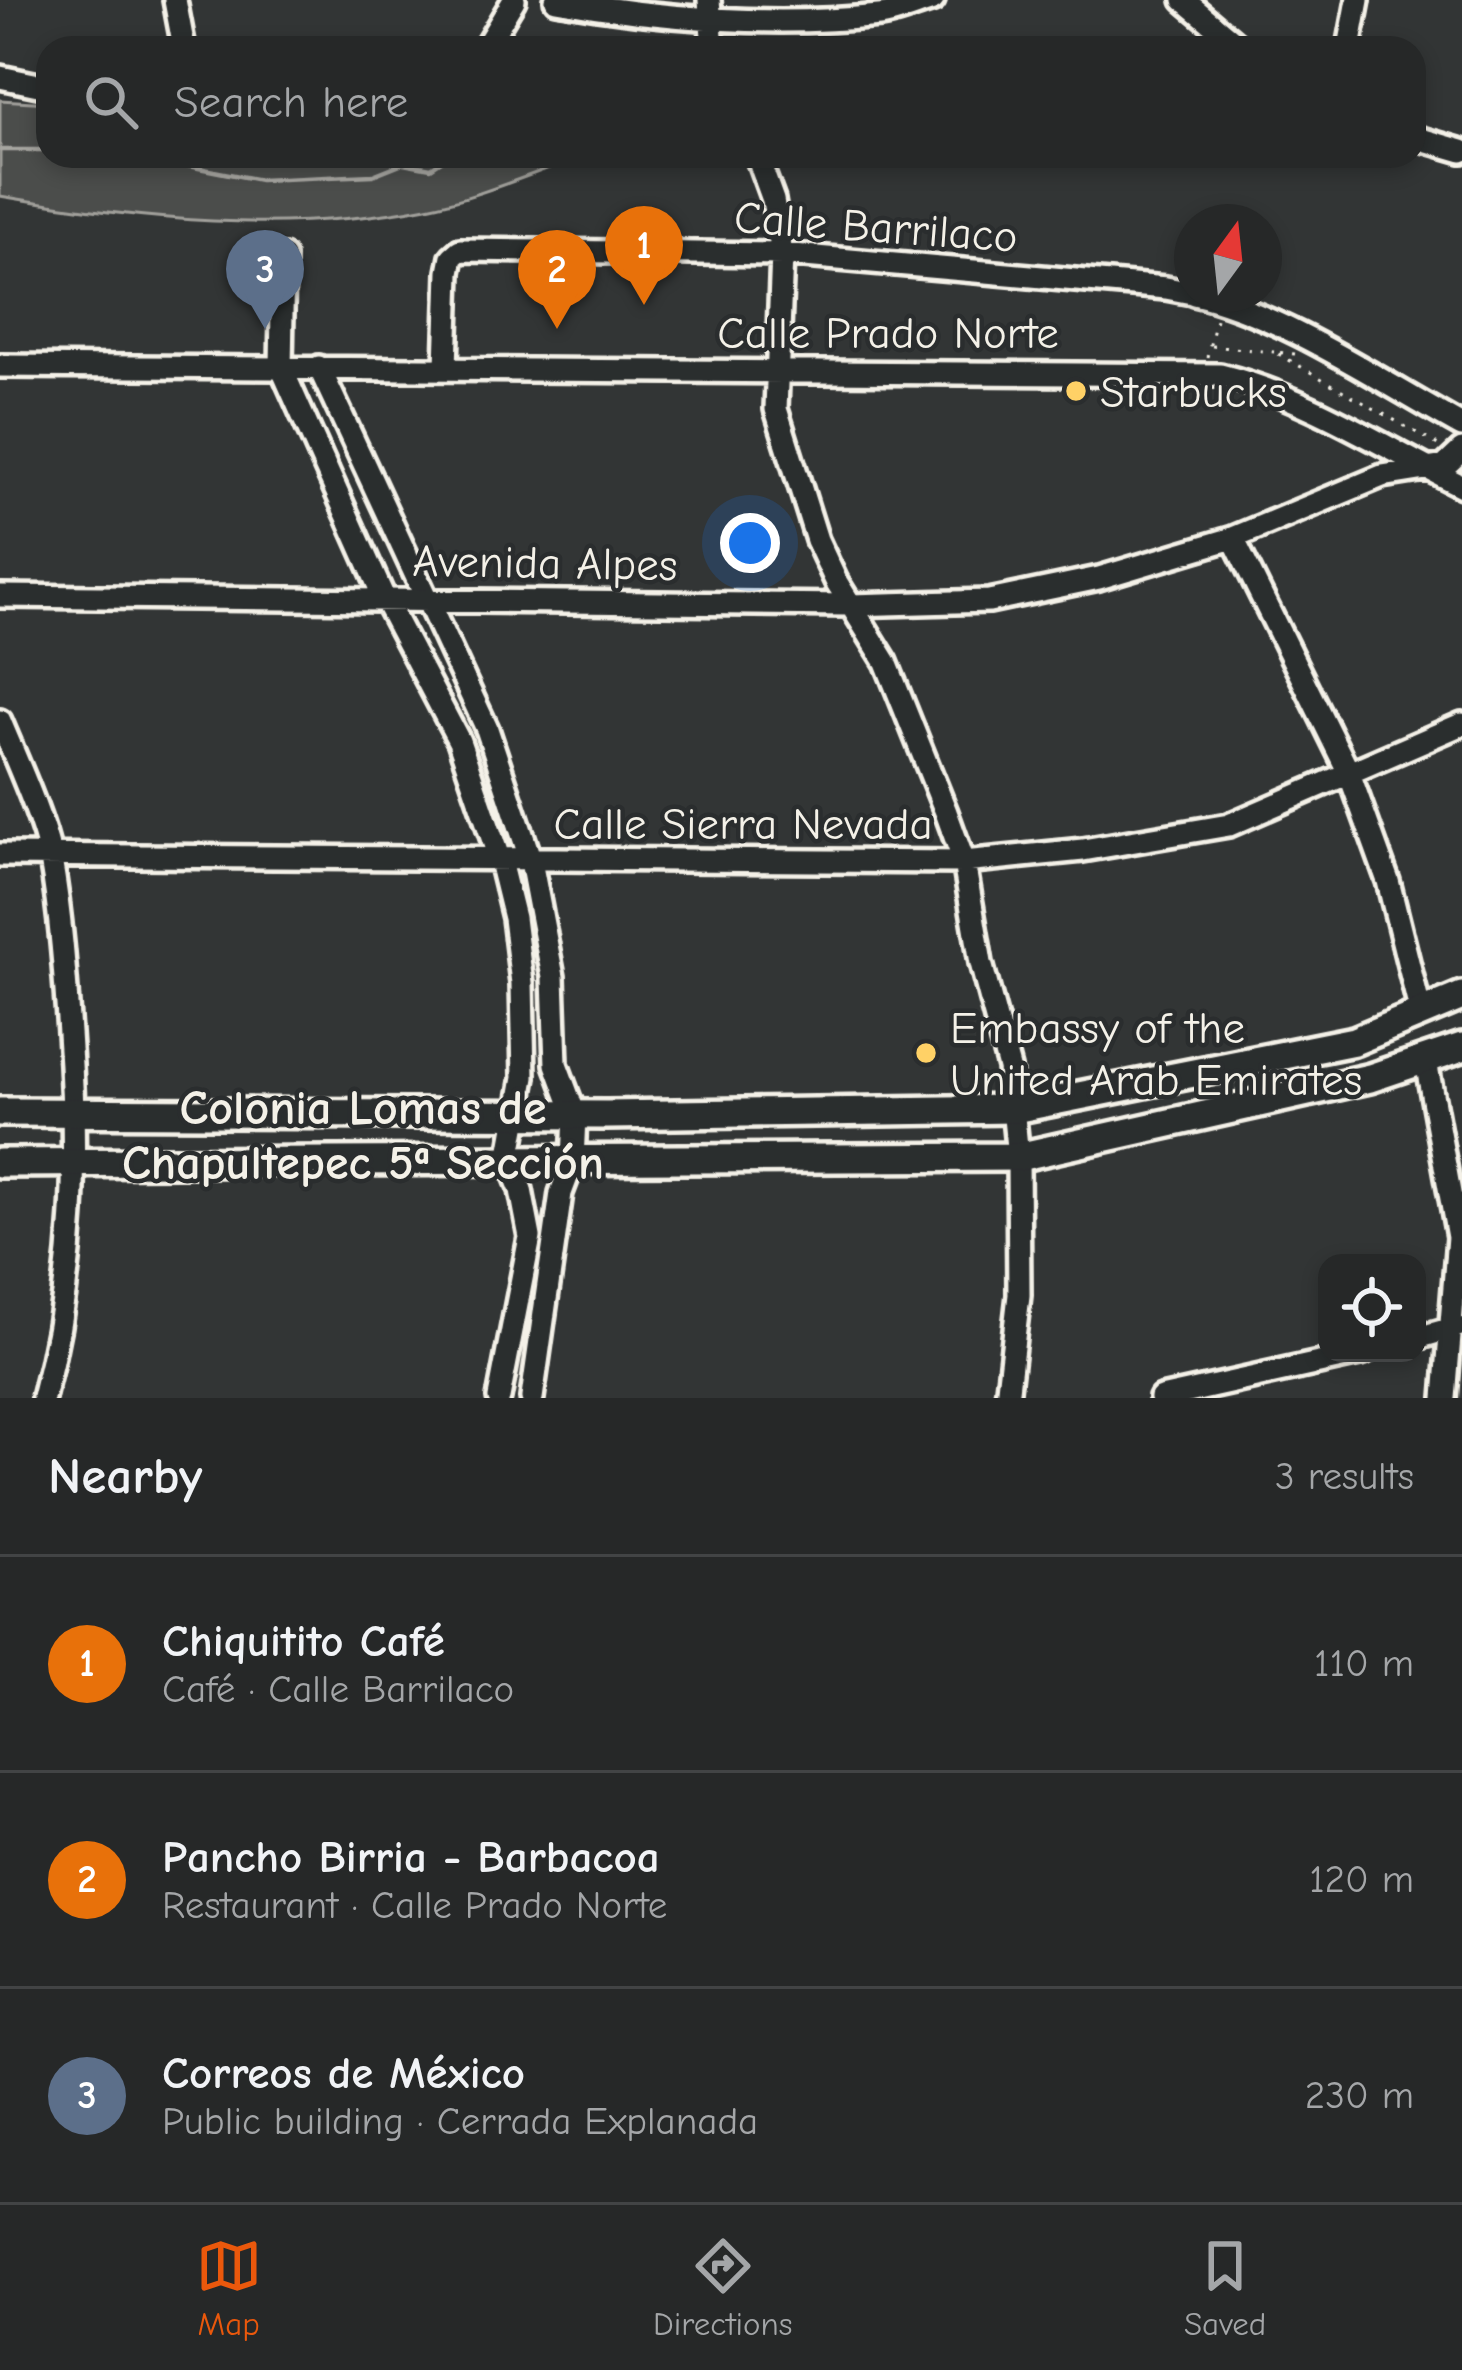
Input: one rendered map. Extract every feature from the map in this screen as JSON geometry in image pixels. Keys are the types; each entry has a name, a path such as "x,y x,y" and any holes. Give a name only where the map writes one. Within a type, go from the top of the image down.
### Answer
{"main road":[{"path":"0,1112 516,1116 1014,1109 1354,1041 1462,997"},
{"path":"1383,1029 1394,1071"},
{"path":"0,1163 1018,1157 1394,1071 1462,1047"}],"street":[{"path":"175,0 182,36"},
{"path":"492,36 514,0"},
{"path":"556,0 629,14 709,8 884,15 933,0"},
{"path":"1184,0 1227,36"},
{"path":"1351,36 1358,0"},
{"path":"0,77 36,84"},
{"path":"1426,140 1462,151"},
{"path":"761,168 773,200 782,254 776,409 817,541 886,662 964,862 1014,1109 1019,1295 1007,1398"},
{"name":"Calle Barrilaco","path":"446,367 449,272 452,257 460,250 782,254 1174,290"},
{"path":"284,257 281,367 384,598 459,741 514,918 522,983 524,1077 509,1160 521,1190 530,1237 499,1398"},
{"name":"Calle Barrilaco","path":"1245,312 1331,354 1452,440"},
{"name":"Calle Prado Norte","path":"0,366 1204,374 1267,387 1323,411 1431,460 1462,485"},
{"path":"319,367 488,729 531,861 553,977 556,1064 575,1115 573,1161 561,1193 532,1398"},
{"name":"Avenida Alpes","path":"0,596 851,605 988,601 1100,578 1233,538 1431,460 1444,466 1452,440"},
{"path":"1233,538 1349,773 1388,881 1420,1014"},
{"path":"0,721 50,855 66,977 76,1163 71,1261 58,1345 43,1398"},
{"name":"Calle Sierra Nevada","path":"0,855 964,862 1083,850 1229,825 1462,724"},
{"path":"1426,1061 1458,1237 1455,1327 1444,1398"},
{"path":"1426,1336 1455,1327"},
{"path":"1161,1398 1323,1362"}],"path":[{"path":"1204,374 1217,312"},
{"path":"1210,346 1331,354"},
{"path":"1276,352 1452,440 1431,460"}],"shaded area":[{"path":"0,100 36,102 36,168 549,168 427,207 320,220 159,217 0,196"}],"waterway":[{"path":"0,150 36,150"},
{"path":"198,168 260,180 373,175 390,168"}],"place":[{"name":"Chiquitito Café","path":"644,305"},
{"name":"Correos de México","path":"265,329"},
{"name":"Pancho Birria - Barbacoa","path":"557,329"},
{"name":"Starbucks","path":"1076,391"},
{"name":"Embassy of the United Arab Emirates","path":"926,1053"}],"district":[{"name":"Colonia Lomas de Chapultepec 5ª Sección","path":"363,1134"}]}
